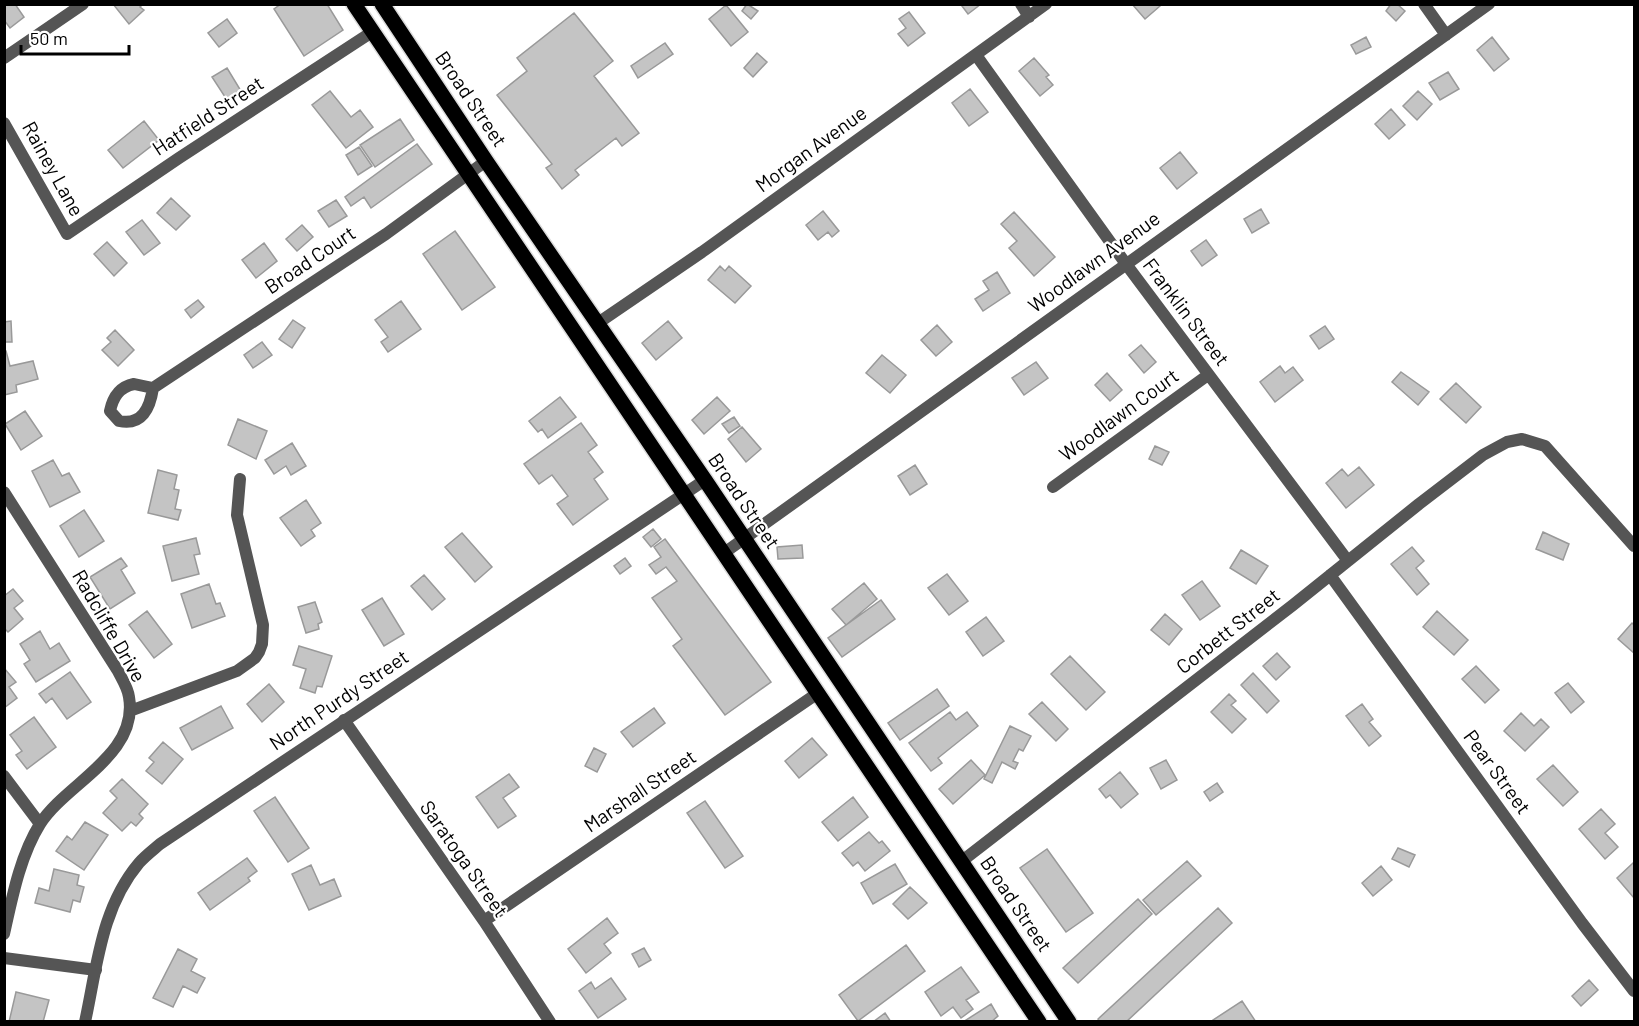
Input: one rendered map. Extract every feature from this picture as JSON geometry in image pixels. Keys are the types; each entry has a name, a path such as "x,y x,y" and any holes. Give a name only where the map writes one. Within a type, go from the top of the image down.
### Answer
{"main road":[{"path":"354,4 1039,1022"},
{"name":"Broad Street","path":"382,4 1070,1022"}],"street":[{"path":"4,57 83,4"},
{"path":"1021,4 1029,17"},
{"name":"Morgan Avenue","path":"598,323 702,252 1046,4"},
{"path":"1424,4 1446,35"},
{"name":"Woodlawn Avenue","path":"724,553 1489,4"},
{"name":"Hatfield Street","path":"68,234 179,158 372,32"},
{"name":"Franklin Street","path":"976,55 1126,264 1348,561"},
{"name":"Rainey Lane","path":"4,123 68,234"},
{"name":"Broad Court","path":"153,388 386,234 486,160"},
{"name":"Woodlawn Court","path":"1053,487 1209,375"},
{"name":"Corbett Street","path":"962,861 1483,455 1507,442 1522,439 1545,446 1635,546"},
{"path":"130,711 237,671 247,665 259,652 263,626 237,515 240,479"},
{"name":"North Purdy Street","path":"85,1022 110,909 140,862 160,844 705,480"},
{"name":"Radcliffe Drive","path":"4,492 118,671 129,696 130,711 124,732 113,750 50,811 32,839 4,934"},
{"name":"Pear Street","path":"1330,575 1582,923 1635,991"},
{"name":"Marshall Street","path":"484,921 818,693"},
{"name":"Saratoga Street","path":"344,720 484,921 550,1022"},
{"path":"4,776 40,825"},
{"path":"4,958 96,970"}],"building":[{"path":"4,4 15,4 24,17 10,28 4,20"},
{"path":"113,4 143,4 140,7 144,10 129,24"},
{"path":"281,4 327,4 343,30 304,56 274,9"},
{"path":"747,4 758,11 751,19 742,11"},
{"path":"981,4 968,14 962,6"},
{"path":"1132,4 1158,4 1160,6 1145,19"},
{"path":"1391,4 1397,4 1405,11 1396,21 1386,11"},
{"path":"726,5 748,32 731,46 709,19"},
{"path":"909,12 925,33 908,46 898,34 906,28 899,19"},
{"path":"574,13 613,61 594,76 639,133 622,146 616,138 575,170 579,175 562,189 546,168 552,164 497,95 527,71 517,58"},
{"path":"227,19 237,33 219,47 208,33"},
{"path":"1366,37 1371,47 1356,54 1351,45"},
{"path":"1492,37 1509,59 1494,71 1477,50"},
{"path":"665,43 673,54 638,78 631,66"},
{"path":"757,53 767,62 753,77 744,68"},
{"path":"1034,58 1049,75 1046,77 1053,85 1040,96 1019,71"},
{"path":"227,68 241,91 227,100 212,77"},
{"path":"1448,72 1459,89 1440,100 1429,83"},
{"path":"970,89 988,112 969,126 952,103"},
{"path":"330,91 351,117 360,110 373,127 346,148 312,105"},
{"path":"1418,91 1432,104 1417,120 1403,106"},
{"path":"1391,109 1405,125 1389,139 1375,124"},
{"path":"400,119 414,140 375,167 360,145"},
{"path":"144,121 159,140 123,168 108,150"},
{"path":"417,144 432,164 371,208 364,197 351,206 345,197"},
{"path":"359,147 372,166 358,175 346,155"},
{"path":"1180,152 1197,173 1177,189 1160,168"},
{"path":"171,198 190,216 176,230 157,213"},
{"path":"336,200 347,216 329,227 318,211"},
{"path":"1261,209 1269,223 1252,233 1244,219"},
{"path":"823,211 839,231 832,237 828,232 818,240 806,225"},
{"path":"1014,212 1055,257 1034,276 1009,248 1017,241 1001,224"},
{"path":"142,220 160,243 144,255 126,232"},
{"path":"302,225 313,237 297,251 286,239"},
{"path":"455,231 495,287 462,310 423,254"},
{"path":"1206,240 1217,255 1202,266 1191,251"},
{"path":"107,242 127,263 114,276 94,254"},
{"path":"264,243 277,261 256,278 242,260"},
{"path":"720,266 725,271 729,266 751,286 735,303 708,280"},
{"path":"997,272 1010,293 983,311 975,299 989,290 983,281"},
{"path":"198,300 204,307 191,318 185,310"},
{"path":"401,301 421,329 388,352 381,342 388,337 375,320"},
{"path":"293,320 305,328 292,348 279,339"},
{"path":"11,321 12,342 4,342 4,322"},
{"path":"668,321 682,338 656,360 642,343"},
{"path":"937,325 952,342 936,356 921,340"},
{"path":"1325,326 1334,339 1319,349 1310,336"},
{"path":"115,330 134,350 118,366 102,350 111,342 107,338"},
{"path":"262,342 272,355 253,368 244,355"},
{"path":"1141,345 1156,362 1144,373 1129,355"},
{"path":"4,351 6,351 10,366 33,361 38,379 16,385 17,392 4,395"},
{"path":"882,355 906,375 890,393 866,373"},
{"path":"1036,362 1048,378 1024,395 1012,378"},
{"path":"1280,366 1285,373 1293,367 1303,380 1275,402 1260,382"},
{"path":"1401,372 1429,392 1418,405 1392,382"},
{"path":"1107,373 1122,390 1110,401 1095,385"},
{"path":"1456,383 1481,407 1466,423 1440,399"},
{"path":"560,397 576,417 548,438 542,429 538,432 529,421"},
{"path":"717,397 730,411 704,434 692,420"},
{"path":"25,411 42,436 21,450 5,424"},
{"path":"734,417 740,426 729,433 722,424"},
{"path":"238,419 267,431 256,459 228,445"},
{"path":"581,423 597,445 588,452 603,472 594,479 608,499 573,525 557,504 568,496 552,475 539,484 524,464"},
{"path":"742,427 761,449 746,462 728,439"},
{"path":"292,443 306,466 291,475 286,466 274,474 265,460"},
{"path":"1155,446 1169,452 1162,465 1149,459"},
{"path":"53,460 62,476 69,473 80,492 50,507 32,471"},
{"path":"915,465 927,484 910,495 898,476"},
{"path":"1359,467 1374,485 1346,508 1326,483 1342,469 1348,476"},
{"path":"158,470 177,475 174,489 179,490 175,509 181,510 178,520 148,513"},
{"path":"306,500 321,523 311,530 315,536 301,546 280,518"},
{"path":"84,510 104,541 79,557 60,526"},
{"path":"653,529 661,539 651,547 643,537"},
{"path":"1543,532 1569,544 1563,560 1536,549"},
{"path":"462,533 492,567 475,582 445,547"},
{"path":"196,538 200,554 194,555 199,574 172,581 163,546"},
{"path":"665,539 771,682 725,715 673,646 682,639 652,598 677,581 666,567 656,574 649,565 661,557 654,547"},
{"path":"802,545 803,558 778,559 777,547"},
{"path":"1412,547 1424,561 1416,568 1429,584 1417,595 1391,564"},
{"path":"1241,550 1268,566 1256,584 1230,568"},
{"path":"121,558 127,566 121,570 135,593 110,609 90,577"},
{"path":"625,558 631,566 620,574 614,566"},
{"path":"947,574 968,601 949,615 928,588"},
{"path":"424,575 445,599 432,610 411,586"},
{"path":"1202,581 1220,606 1200,620 1182,595"},
{"path":"864,583 877,599 846,625 832,609"},
{"path":"209,584 216,604 220,603 225,616 192,628 181,594"},
{"path":"13,589 23,601 14,608 23,619 8,632 4,628 4,596"},
{"path":"382,598 404,634 384,646 362,610"},
{"path":"881,600 895,619 842,657 828,638"},
{"path":"315,602 322,622 318,624 319,629 306,633 298,607"},
{"path":"147,611 172,644 154,658 129,625"},
{"path":"1437,611 1468,640 1454,655 1423,627"},
{"path":"1165,614 1182,629 1169,645 1151,630"},
{"path":"986,617 1004,641 983,656 966,632"},
{"path":"1632,623 1634,625 1634,653 1618,639"},
{"path":"40,631 50,649 59,643 70,661 36,682 24,664 30,660 20,644"},
{"path":"299,646 332,656 322,687 317,686 315,693 300,688 306,669 293,665"},
{"path":"1277,653 1290,667 1276,680 1263,666"},
{"path":"1070,656 1105,692 1086,710 1051,674"},
{"path":"1476,666 1499,690 1485,703 1462,679"},
{"path":"4,668 16,682 9,687 17,698 4,708"},
{"path":"70,672 91,702 67,719 52,698 46,703 39,694"},
{"path":"1253,673 1279,701 1267,713 1241,685"},
{"path":"1568,683 1584,702 1571,713 1555,693"},
{"path":"269,684 284,702 262,722 247,704"},
{"path":"937,689 949,706 900,740 888,723"},
{"path":"1229,694 1236,701 1231,705 1246,719 1232,733 1211,712"},
{"path":"1042,702 1068,729 1056,741 1029,714"},
{"path":"1362,704 1373,719 1369,722 1381,736 1369,746 1346,716"},
{"path":"221,706 233,728 192,750 180,728"},
{"path":"654,708 665,723 633,747 621,732"},
{"path":"950,712 956,720 967,712 978,726 938,758 942,763 931,771 909,743"},
{"path":"1521,713 1534,726 1541,719 1549,727 1525,751 1504,731"},
{"path":"34,717 56,747 27,769 16,755 22,751 10,735"},
{"path":"1010,726 1031,736 1023,751 1019,749 1013,761 1018,763 1015,769 1002,762 992,783 984,779"},
{"path":"812,738 827,755 799,778 785,761"},
{"path":"163,742 183,759 162,784 146,771 154,762 149,758"},
{"path":"594,748 606,754 597,772 585,766"},
{"path":"971,760 985,775 953,804 939,789"},
{"path":"1166,760 1177,780 1161,789 1150,768"},
{"path":"1553,765 1578,792 1563,806 1537,779"},
{"path":"1120,772 1138,794 1121,808 1110,795 1106,798 1099,789"},
{"path":"509,774 519,787 503,798 516,816 498,828 476,797"},
{"path":"122,779 148,804 139,814 143,818 136,826 131,822 122,831 103,813 117,798 110,791"},
{"path":"1217,783 1223,792 1210,801 1204,792"},
{"path":"275,797 309,848 288,862 254,811"},
{"path":"853,797 868,817 838,841 822,822"},
{"path":"705,801 743,856 725,868 687,813"},
{"path":"1601,809 1615,824 1605,833 1618,847 1605,859 1579,829"},
{"path":"85,822 108,835 84,870 56,851 67,836 72,840"},
{"path":"869,832 879,843 882,841 890,851 865,871 858,862 853,866 842,853"},
{"path":"1398,848 1415,855 1409,867 1392,859"},
{"path":"1047,849 1093,913 1066,932 1020,868"},
{"path":"247,858 257,871 248,878 250,881 210,910 198,893"},
{"path":"1187,861 1201,876 1156,915 1143,900"},
{"path":"895,864 907,884 873,904 861,883"},
{"path":"1634,864 1634,898 1617,878"},
{"path":"311,865 320,885 334,879 341,896 309,910 292,874"},
{"path":"1381,866 1392,880 1373,896 1362,883"},
{"path":"54,869 79,875 77,885 84,887 80,902 73,900 70,912 35,903 39,888 49,891"},
{"path":"910,887 927,903 908,919 893,904"},
{"path":"1138,899 1152,914 1078,983 1063,968"},
{"path":"1218,908 1232,923 1126,1022 1100,1022 1098,1019"},
{"path":"607,918 618,933 604,944 611,953 586,973 568,949"},
{"path":"906,945 925,971 858,1021 839,995"},
{"path":"644,948 651,960 639,967 632,954"},
{"path":"178,949 197,959 191,971 205,978 197,993 183,986 173,1007 153,998"},
{"path":"961,967 979,992 966,1000 973,1009 961,1018 953,1007 941,1016 925,992"},
{"path":"611,978 626,999 598,1018 579,991 591,982 595,989"},
{"path":"1589,980 1598,990 1581,1006 1572,996"},
{"path":"16,992 49,1000 43,1022 9,1022"},
{"path":"1242,1001 1256,1022 1210,1022"},
{"path":"991,1004 998,1016 991,1022 963,1022"},
{"path":"885,1013 891,1022 873,1022"}]}
